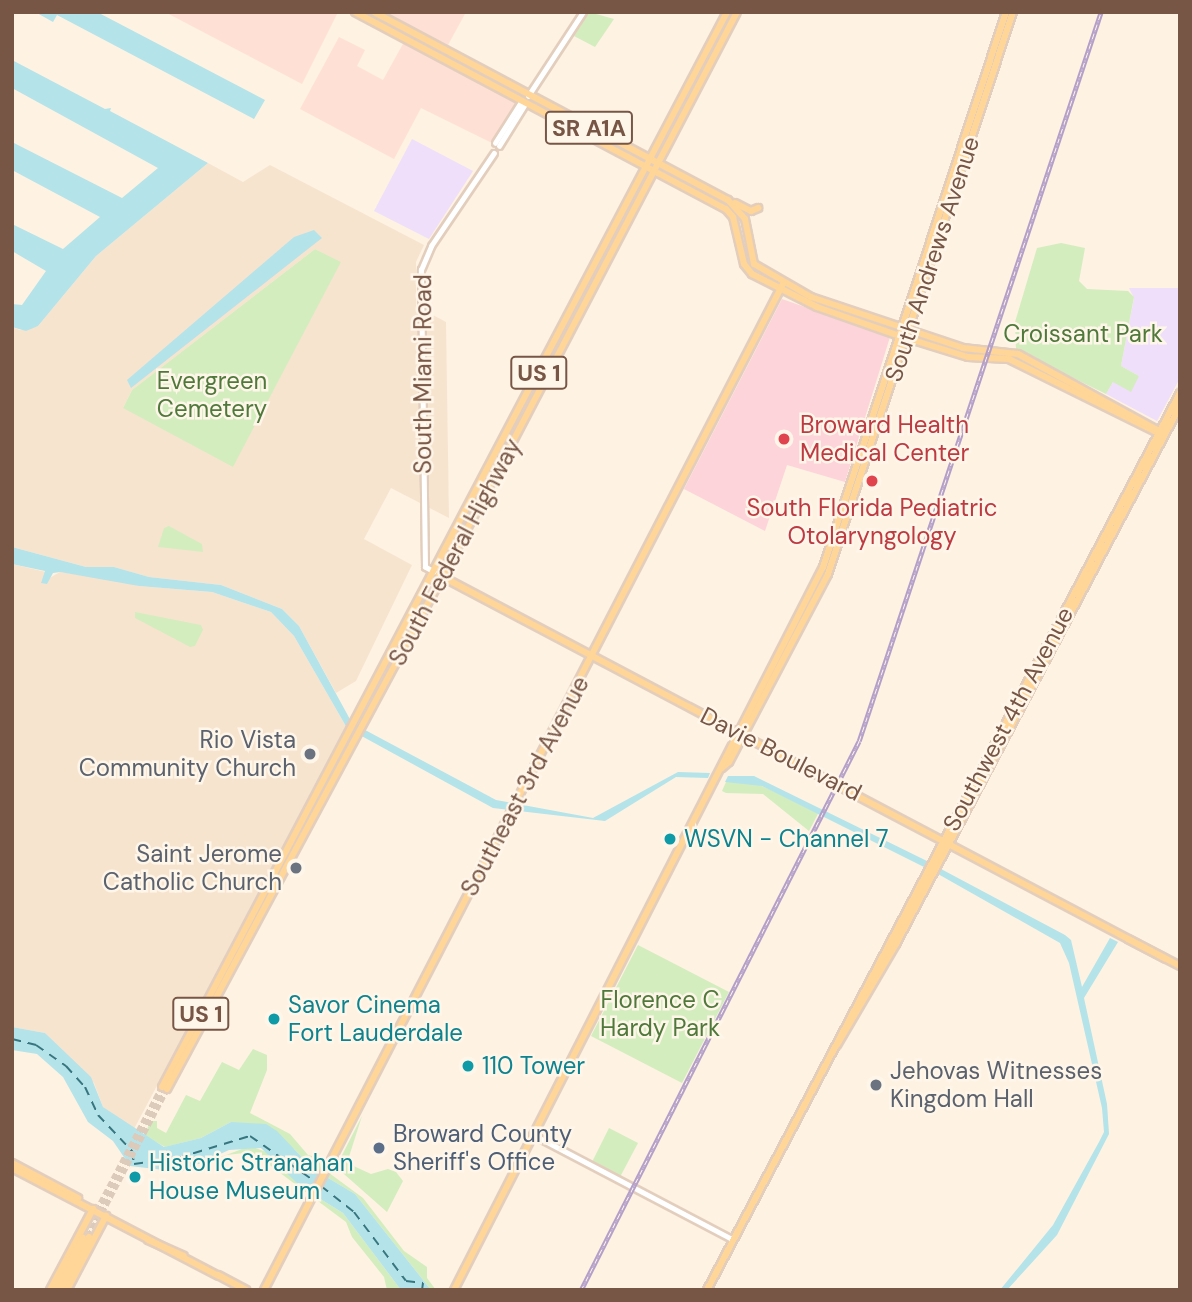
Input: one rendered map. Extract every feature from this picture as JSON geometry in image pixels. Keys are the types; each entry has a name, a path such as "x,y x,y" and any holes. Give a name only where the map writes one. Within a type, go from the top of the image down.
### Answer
{"main road":[{"name":"SR A1A","path":"355,12 523,103 649,163 659,164"},
{"name":"SR A1A","path":"374,12 649,163 655,171"},
{"name":"South Federal Highway","path":"727,12 164,1088 334,782 737,12"},
{"name":"South Andrews Avenue","path":"904,333 1006,12"},
{"name":"South Andrews Avenue","path":"454,1290 823,567 1013,12"},
{"path":"707,52 708,68"},
{"path":"702,61 704,76"},
{"path":"513,97 528,96"},
{"path":"659,164 751,211 758,208"},
{"path":"655,171 733,217 746,268 818,300 968,357 1009,359 1160,434"},
{"path":"698,194 702,186"},
{"path":"728,200 745,219 754,264 782,285"},
{"name":"Southeast 3rd Avenue","path":"264,1290 523,793 782,285"},
{"path":"574,305 574,324"},
{"path":"568,318 574,324"},
{"name":"Southwest 4th Avenue","path":"708,1290 837,1045 854,1023 1180,393"},
{"name":"Southwest 4th Avenue","path":"1160,434 1180,407"},
{"path":"493,461 495,474"},
{"path":"488,471 489,486"},
{"name":"Davie Boulevard","path":"434,572 1180,966"},
{"path":"386,665 388,679"},
{"path":"372,708 373,690"},
{"path":"332,766 334,782"},
{"path":"326,779 327,793"},
{"path":"12,1163 148,1240 246,1290"},
{"path":"12,1168 93,1209"},
{"path":"53,1290 93,1209"},
{"path":"67,1290 106,1216"},
{"path":"53,1290 86,1236 61,1290"}],"street":[{"path":"528,96 583,12"},
{"name":"South Miami Road","path":"434,572 425,567 421,270 424,257 523,103"},
{"path":"534,1135 733,1239"}],"shaded area":[{"path":"165,12 338,12 302,84"},
{"path":"384,12 466,12 448,45"},
{"path":"339,37 365,50 357,66 383,80 404,42 519,104 494,144 421,108 394,159 300,109"},
{"path":"412,139 473,171 429,239 374,211"},
{"path":"208,163 243,182 270,165 424,245 416,262 416,306 446,322 449,518 391,488 364,539 412,565 356,681 336,693 299,626 282,609 221,585 149,577 114,567 86,567 12,547 12,327 20,330 38,326 96,256","holes":["315,249 340,262 312,315 123,408 132,390"]},
{"path":"1129,288 1180,288 1180,378 1157,421 1106,394 1113,382 1139,376 1121,366 1134,298"},
{"name":"Broward Health Medical Center","path":"782,299 890,337 845,482 787,465 765,531 684,489"},
{"path":"12,564 46,572 41,583 60,572 120,580 139,586 212,592 271,612 294,636 347,728 134,1129 103,1107 94,1083 45,1033 12,1027"}],"green space":[{"path":"589,12 614,19 595,47 574,36"},
{"name":"Croissant Park","path":"1061,243 1085,248 1079,281 1087,289 1128,291 1134,297 1121,366 1139,376 1131,392 1113,382 1106,394 1016,350 1015,322 1037,248"},
{"name":"Evergreen Cemetery","path":"315,249 341,262 233,467 123,408 132,390"},
{"path":"169,526 202,544 203,552 158,547 164,528"},
{"path":"135,612 201,625 203,630 195,646 190,647 135,618"},
{"path":"726,782 753,782 819,812 809,831 763,794 722,791"},
{"name":"Florence C Hardy Park","path":"638,945 729,992 682,1083 591,1036"},
{"path":"253,1049 267,1055 267,1070 250,1113 290,1134 308,1155 319,1158 321,1167 363,1198 404,1251 427,1267 427,1278 436,1290 431,1290 355,1194 313,1169 294,1149 231,1122 201,1138 165,1147 144,1135 151,1121 157,1121 157,1128 166,1133 186,1095 200,1101 222,1062 239,1070"},
{"path":"362,1116 347,1163 371,1174 388,1169 396,1172 403,1181 387,1212 336,1167"},
{"path":"609,1128 638,1143 620,1177 592,1162"},
{"path":"250,1146 269,1153 301,1187 343,1213 401,1290 387,1290 384,1277 352,1237 346,1222 252,1152 227,1155 181,1172"}],"water":[{"path":"97,12 265,100 254,119 57,15 53,22 37,13"},
{"path":"12,60 105,109 111,108 110,111 208,163 96,256 38,326 26,331 12,327 12,304 22,305 46,271 12,251 12,224 63,249 100,217 12,170 12,142 122,198 158,168 12,88"},
{"path":"314,230 322,238 131,388 127,380 294,237"},
{"path":"12,547 86,567 114,567 149,577 221,585 282,609 299,626 352,723 496,800 593,818 678,772 710,773 708,778 676,777 605,821 493,808 347,728 294,636 271,612 212,592 139,586 60,572 53,573 47,584 41,583 45,571 12,564"},
{"path":"728,776 754,776 927,861 924,867 762,786 725,782"},
{"path":"941,869 1071,940 1082,987 1110,938 1118,942 1084,998 1107,1104 1109,1134 1057,1235 1007,1290 1000,1290 1053,1225 1099,1142 1104,1132 1102,1108 1069,963 1060,943 938,874"},
{"path":"12,1027 45,1033 91,1077 103,1107 164,1147 201,1138 231,1122 266,1124 277,1131 313,1169 355,1194 431,1290 401,1290 343,1213 301,1187 261,1148 229,1150 181,1172 130,1166 113,1141 88,1122 63,1077 37,1054 12,1050"}],"ferry route":[{"path":"12,1039 36,1045 66,1066 85,1087 98,1115 132,1151 134,1164 178,1158 250,1136 317,1183"},
{"path":"321,1186 354,1212 406,1281 423,1283 422,1290"}],"tunnel":[{"path":"84,1235 162,1087"},
{"path":"89,1237 167,1089"}],"railway":[{"path":"581,1290 859,741 1101,12"}],"place":[{"name":"Broward Health Medical Center","path":"784,439"},
{"name":"South Florida Pediatric Otolaryngology","path":"872,481"},
{"name":"Rio Vista Community Church","path":"310,754"},
{"name":"WSVN - Channel 7","path":"670,839"},
{"name":"Saint Jerome Catholic Church","path":"296,868"},
{"name":"Savor Cinema Fort Lauderdale","path":"274,1019"},
{"name":"110 Tower","path":"468,1066"},
{"name":"Jehovas Witnesses Kingdom Hall","path":"876,1085"},
{"name":"Broward County Sheriff's Office","path":"379,1148"},
{"name":"Historic Stranahan House Museum","path":"135,1177"}]}
